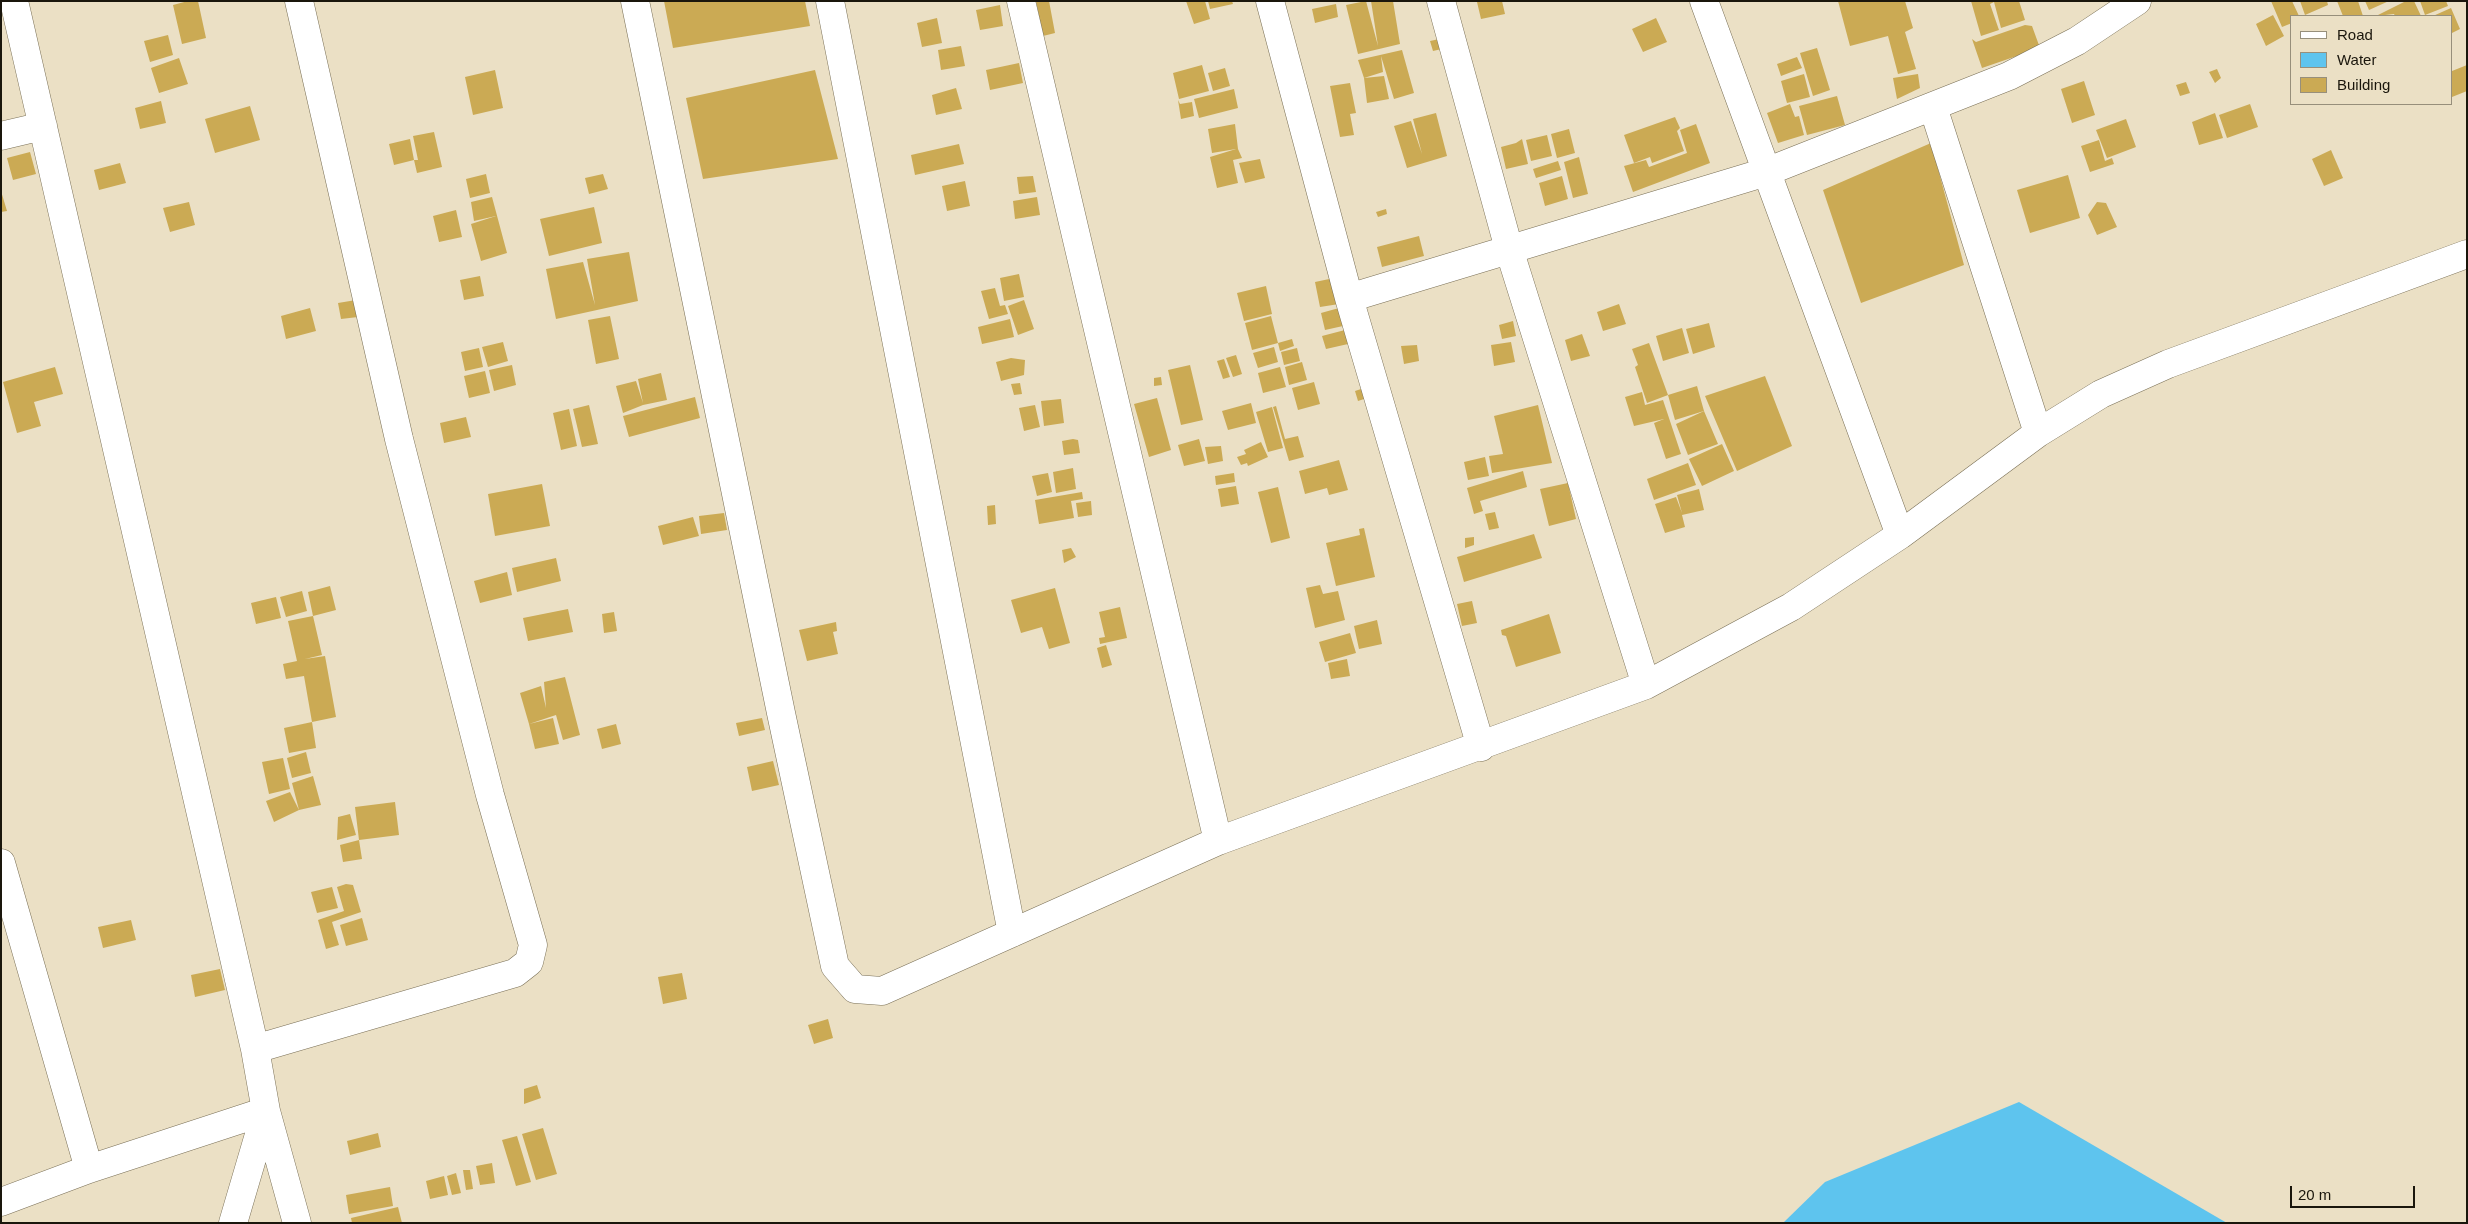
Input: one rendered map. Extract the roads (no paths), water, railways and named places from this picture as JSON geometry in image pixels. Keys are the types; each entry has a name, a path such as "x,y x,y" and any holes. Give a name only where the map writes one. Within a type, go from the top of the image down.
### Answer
{"street":[{"path":"14,1 255,1049 266,1110 297,1223"},
{"path":"255,1049 515,973 529,962 533,945 490,795 399,439 299,1"},
{"path":"634,1 835,966 855,988 882,991 1218,841 1481,747 1646,684 1792,607 1900,536 2038,433 2101,394 2168,364 2467,254"},
{"path":"830,1 1012,933"},
{"path":"1021,1 1218,841"},
{"path":"1270,1 1348,298 1481,747"},
{"path":"1441,1 1509,249 1646,684"},
{"path":"1704,1 1900,536"},
{"path":"1348,298 1766,172 2009,76 2077,41 2137,1"},
{"path":"1933,107 2038,433"},
{"path":"1,136 43,126"},
{"path":"1,863 90,1169"},
{"path":"1,1202 90,1169 266,1110"},
{"path":"233,1223 266,1110"}],"water":[{"path":"2019,1102 2227,1223 1783,1223 1825,1182"}]}
